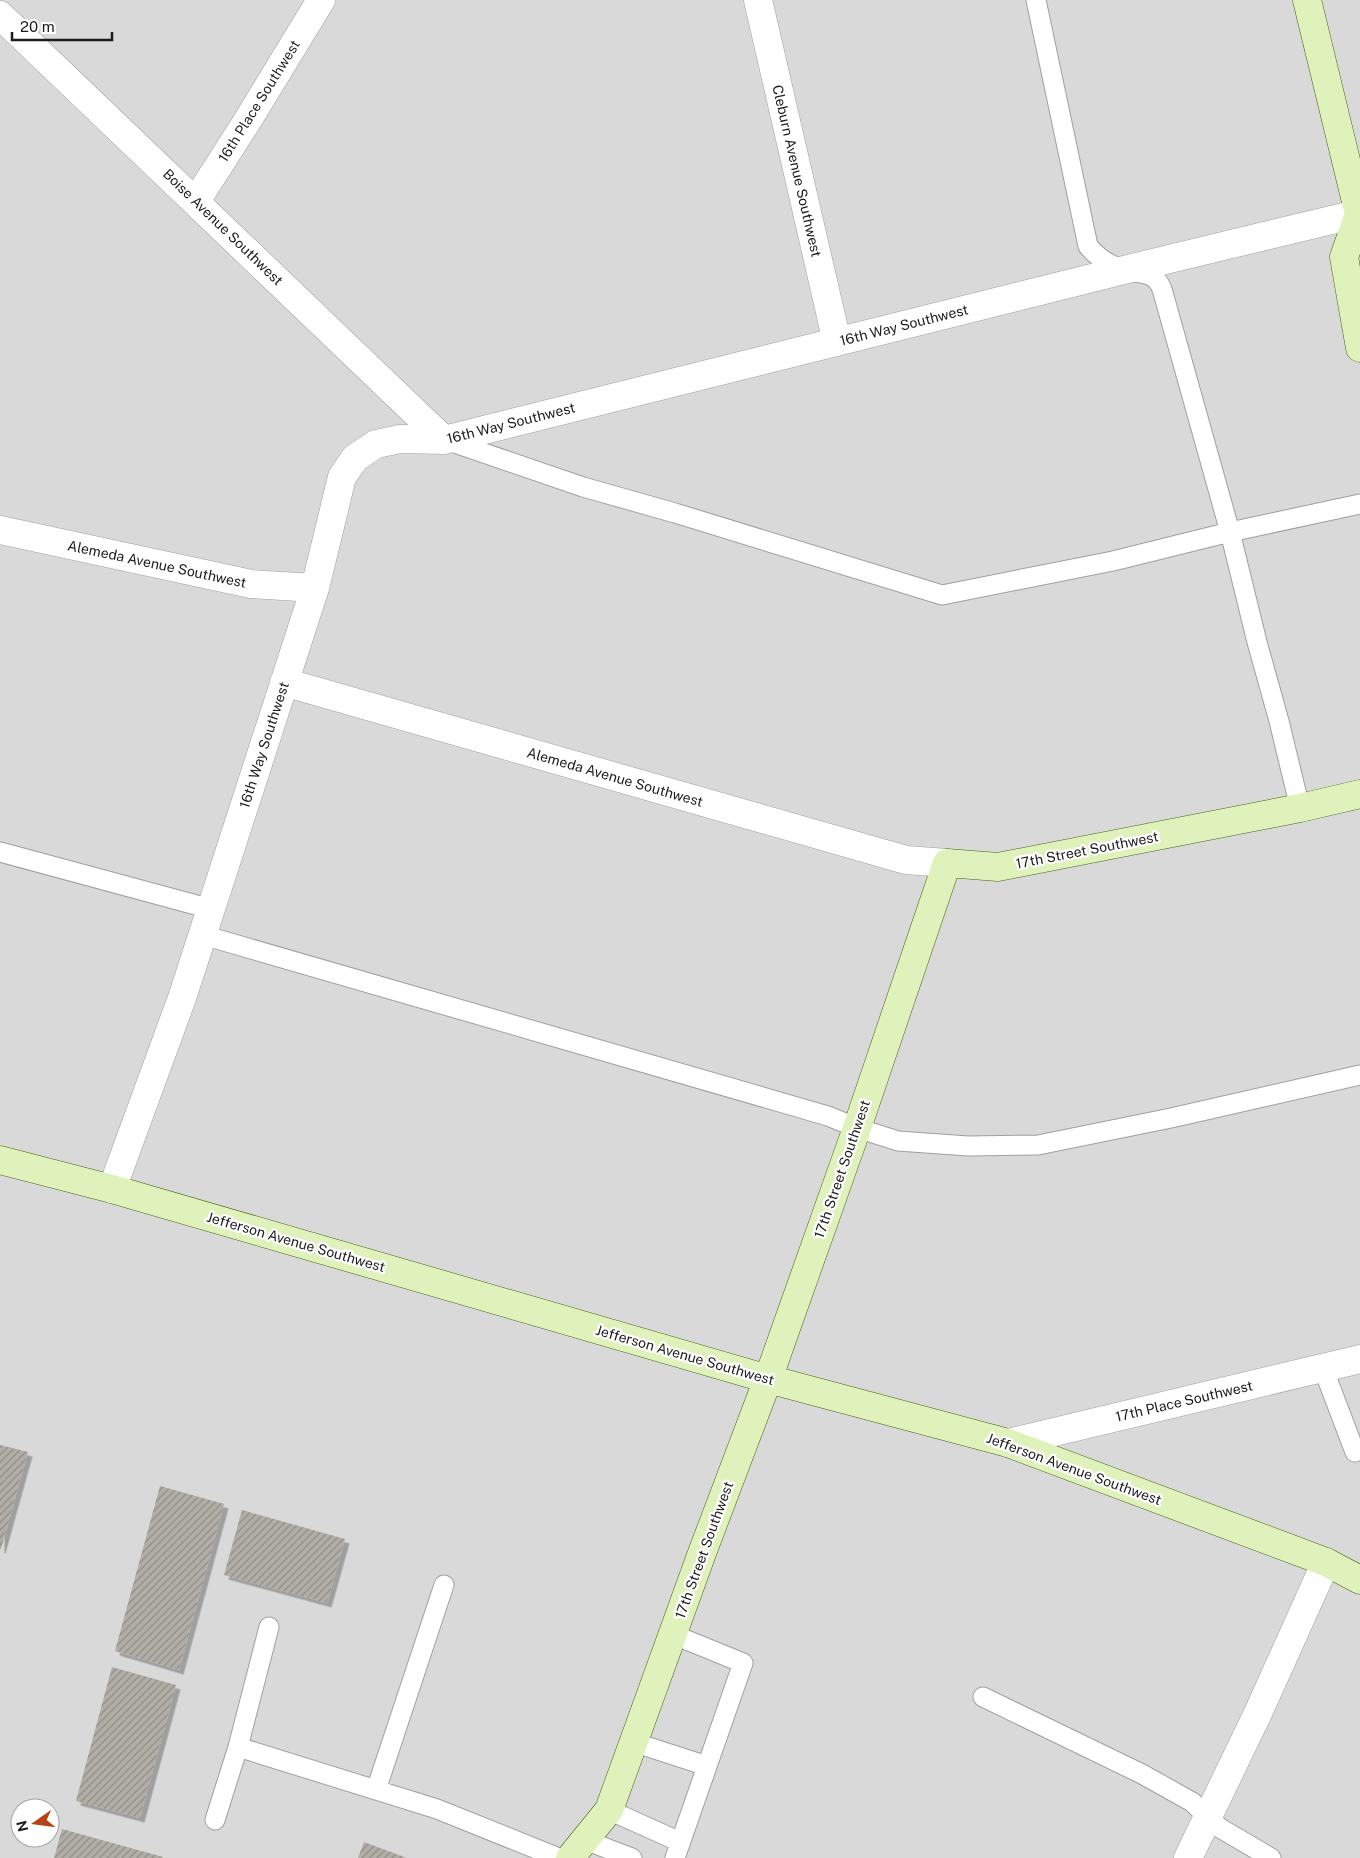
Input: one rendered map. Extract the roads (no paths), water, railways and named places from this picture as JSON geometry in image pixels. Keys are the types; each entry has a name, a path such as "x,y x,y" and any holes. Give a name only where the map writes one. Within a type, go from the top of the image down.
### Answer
{"street":[{"name":"16th Place Southwest","path":"196,201 322,0"},
{"name":"Cleburn Avenue Southwest","path":"758,0 837,342"},
{"path":"1307,0 1360,214 1344,257 1360,348"},
{"name":"Boise Avenue Southwest","path":"0,15 444,440"},
{"name":"16th Way Southwest","path":"112,1189 182,998 315,588 342,476 355,458 376,444 400,439 444,440 1124,270 1360,214"},
{"name":"Alemeda Avenue Southwest","path":"0,530 251,584 315,588"},
{"name":"Alemeda Avenue Southwest","path":"284,682 906,860 947,863"},
{"name":"17th Street Southwest","path":"578,1849 608,1810 768,1379 857,1128 947,863 998,867 1300,808 1360,794"},
{"name":"Jefferson Avenue Southwest","path":"0,1160 112,1189 768,1379 1008,1443 1326,1562 1360,1580"},
{"name":"17th Place Southwest","path":"1008,1443 1360,1359"},
{"path":"1188,1858 1258,1713 1326,1562"}],"lane":[{"path":"1036,0 1088,246 1098,258 1124,270 1149,274 1158,280 1162,289 1230,532 1300,808"},
{"path":"444,440 583,487 675,513 942,595 1113,561 1230,532 1360,504"},
{"path":"0,852 211,909"},
{"path":"203,935 828,1116 857,1128 898,1140 968,1146 1038,1145 1171,1118 1360,1075"},
{"path":"1322,1368 1358,1453"},
{"path":"376,1790 444,1585"},
{"path":"215,1820 238,1747 269,1627"},
{"path":"608,1810 677,1850 743,1663 672,1634"},
{"path":"983,1697 1067,1736 1142,1774 1192,1802 1220,1828 1271,1858"},
{"path":"633,1742 707,1766"},
{"path":"238,1747 437,1809 559,1858"},
{"path":"578,1849 632,1858"}]}
